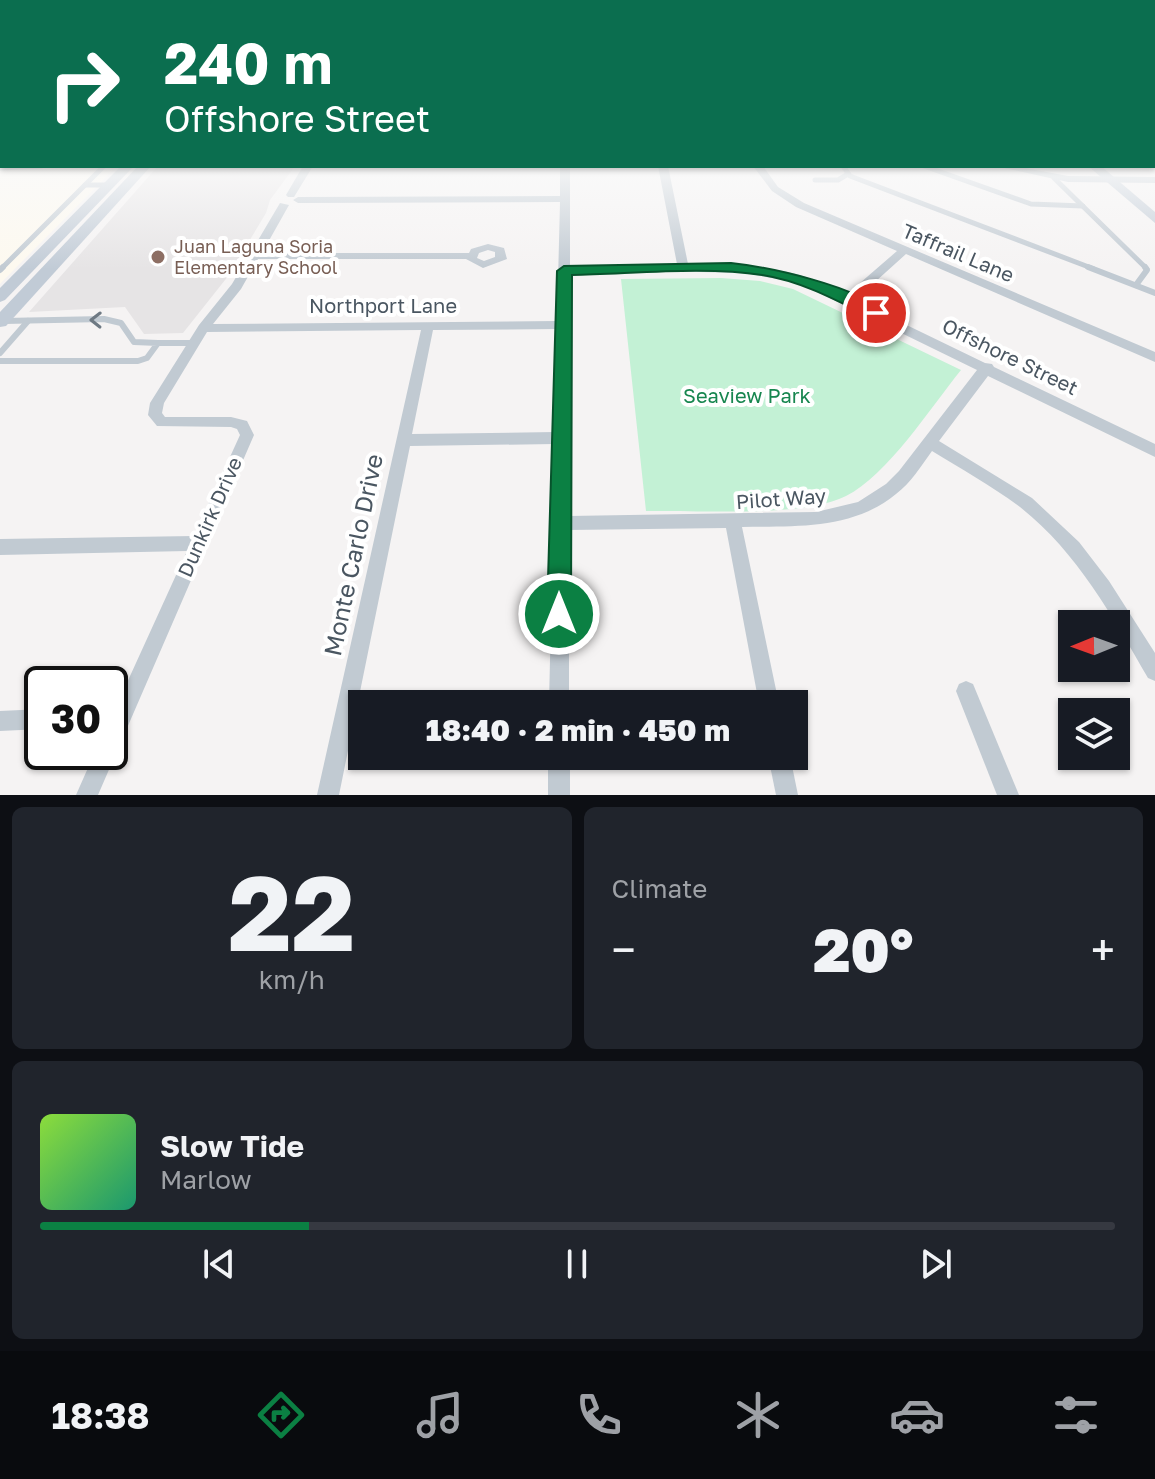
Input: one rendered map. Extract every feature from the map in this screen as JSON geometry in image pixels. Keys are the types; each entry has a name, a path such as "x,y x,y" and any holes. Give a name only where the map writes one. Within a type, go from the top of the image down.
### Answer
{"main road":[{"path":"1,295 100,194"},
{"path":"1,322 119,194"},
{"path":"1130,194 1155,219"}],"street":[{"name":"Dunkirk Drive","path":"128,691 247,435 242,425 231,422 162,422 155,415 157,403 203,328 237,286 294,194"},
{"path":"559,690 565,194"},
{"path":"669,194 683,268"},
{"name":"Taffrail Lane","path":"783,194 1155,357"},
{"path":"291,200 565,199"},
{"path":"848,300 905,249"},
{"path":"255,256 471,256"},
{"name":"Offshore Street","path":"564,271 683,268 765,271 803,280 1155,451"},
{"name":"Northport Lane","path":"203,328 562,325"},
{"name":"Monte Carlo Drive","path":"328,795 428,326"},
{"name":"Pilot Way","path":"559,523 816,519 862,508 892,489 987,367"},
{"path":"404,440 562,438"},
{"path":"930,443 1038,511 1063,535 1118,608 1155,671"},
{"path":"733,522 766,690"},
{"path":"0,547 199,543"},
{"path":"966,691 1008,795"},
{"path":"0,721 24,720"},
{"path":"87,795 98,770"},
{"path":"559,770 559,795"},
{"path":"782,770 787,795"}],"lane":[{"path":"0,270 76,194"},
{"path":"900,194 1155,293"},
{"path":"1003,194 1031,204 1083,206"},
{"path":"1071,194 1147,270 1136,285"},
{"path":"0,353 28,321"},
{"path":"1,322 115,321 121,323 134,342 194,343"},
{"path":"0,361 106,362 147,358 158,343"}],"shaded area":[{"path":"0,194 89,194 0,284"},
{"name":"Juan Laguna Soria Elementary School","path":"133,194 274,194 229,275 183,333 144,334 125,307 29,312"}],"green space":[{"name":"Seaview Park","path":"721,278 760,281 793,289 961,370 892,457 877,473 846,496 827,503 777,510 646,511 621,279"}],"place":[{"name":"Juan Laguna Soria Elementary School","path":"158,257"}],"route":[{"path":"559,614 564,271 731,268 765,271 803,280 876,313"}]}
